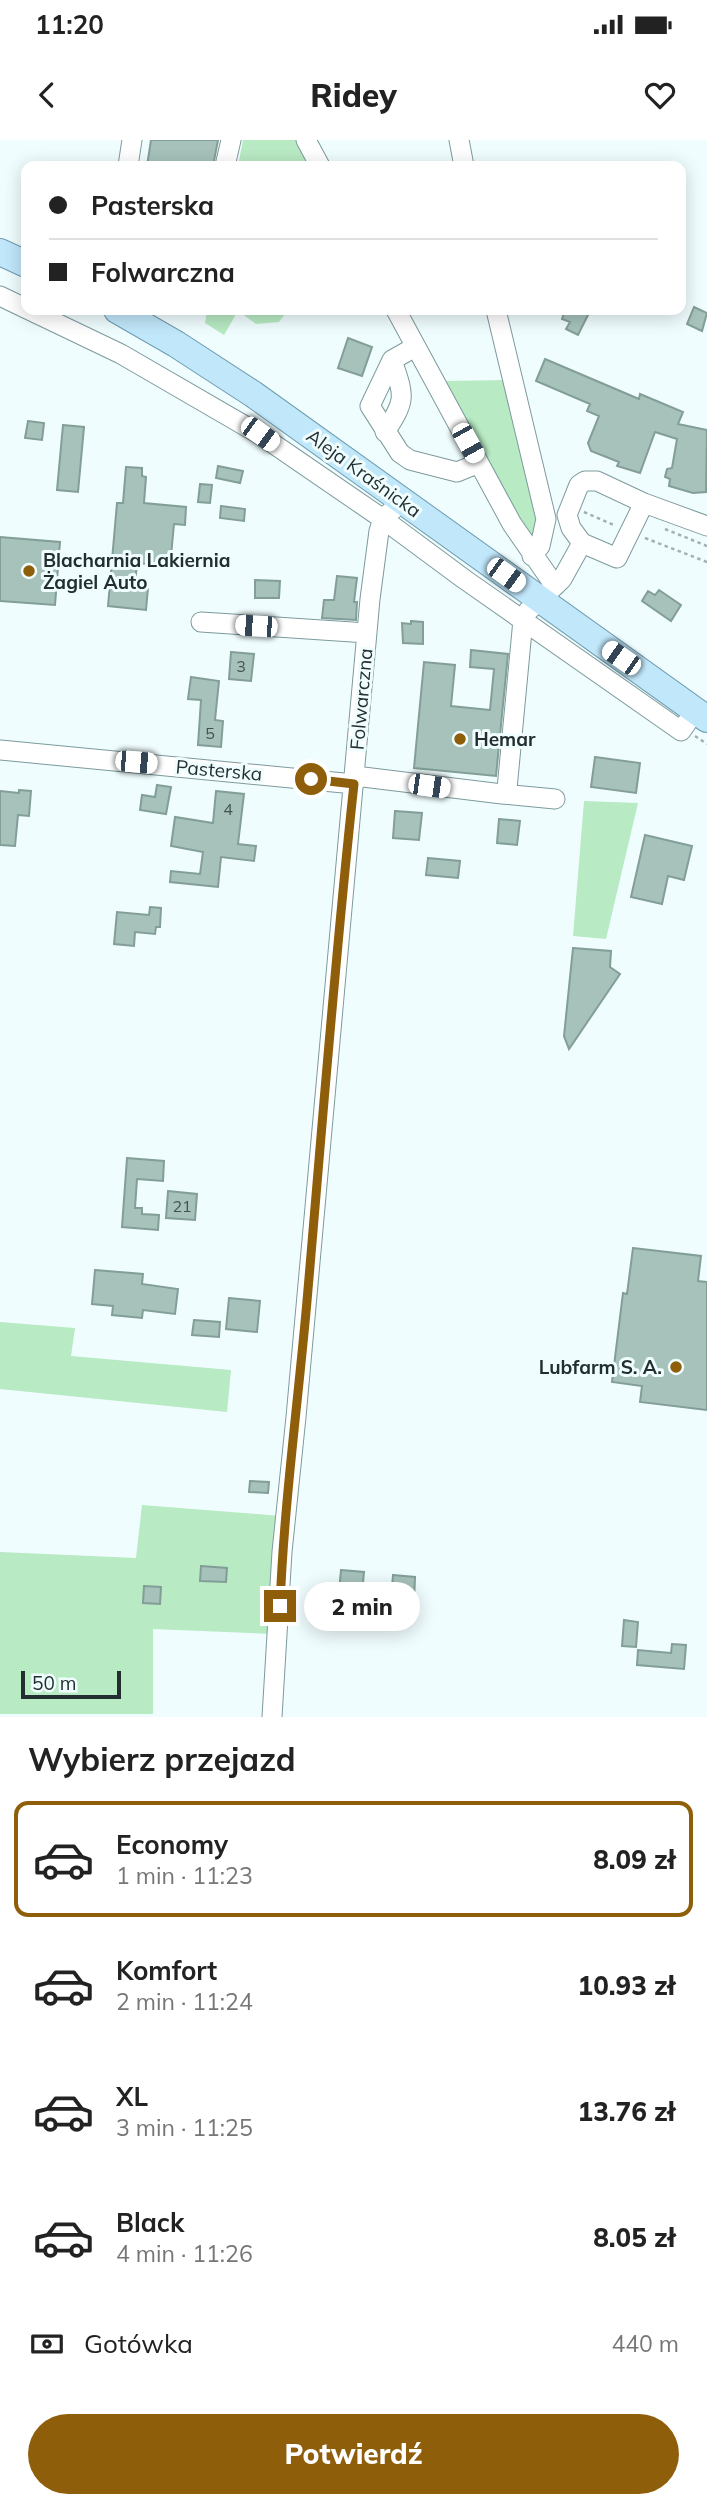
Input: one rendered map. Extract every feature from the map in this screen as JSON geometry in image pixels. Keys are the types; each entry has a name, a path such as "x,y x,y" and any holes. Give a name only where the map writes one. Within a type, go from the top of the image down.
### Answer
{"main road":[{"path":"0,252 21,262"},
{"name":"Aleja Kraśnicka","path":"125,315 226,375 393,510 467,547 697,721"}],"street":[{"path":"129,161 132,140"},
{"path":"226,161 231,140"},
{"path":"306,140 317,161"},
{"path":"458,140 463,161"},
{"path":"0,296 21,306"},
{"path":"40,315 121,354 393,510"},
{"path":"399,315 532,556 539,602 507,789 502,794"},
{"path":"497,315 546,519 540,546 532,556"},
{"path":"415,347 392,359 370,406 400,453 410,460 457,472 479,463"},
{"path":"385,432 401,408 402,392 392,359"},
{"path":"645,503 617,558 583,543 571,528 567,515 579,485 585,481 597,481 645,503 707,526"},
{"name":"Aleja Kraśnicka","path":"393,510 539,602"},
{"name":"Folwarczna","path":"272,1717 282,1552 298,1404 335,963 376,542 393,510"},
{"path":"546,519 567,515"},
{"path":"539,602 569,569 583,543"},
{"path":"201,622 367,633"},
{"name":"Pasterska","path":"0,750 555,799"}],"path":[{"path":"697,721 707,744"}],"green space":[{"path":"243,140 299,140 311,161 239,161"},
{"path":"206,315 235,315 224,335 205,323"},
{"path":"244,315 284,315 279,322 256,324"},
{"path":"506,380 539,505 533,535 530,536 444,381"},
{"path":"584,801 638,803 606,939 573,936"},
{"path":"0,1322 75,1328 71,1356 231,1370 227,1412 0,1389"},
{"path":"142,1505 281,1516 273,1634 153,1629 153,1714 0,1714 0,1552 136,1558"}],"building":[{"path":"151,140 218,140 214,161 148,161"},
{"path":"694,307 707,313 702,331 687,324"},
{"path":"563,315 588,315 578,335 566,329 570,322 562,319"},
{"path":"348,338 372,347 362,376 338,368"},
{"path":"545,359 639,399 640,394 683,412 678,424 707,430 706,492 693,493 669,486 670,479 665,477 667,469 672,468 677,439 655,432 640,473 617,466 619,462 591,451 588,443 599,416 587,411 590,404 536,381"},
{"path":"28,421 44,423 42,440 25,438"},
{"path":"63,425 84,427 78,492 57,490"},
{"path":"218,466 243,471 240,483 216,478"},
{"path":"126,467 142,468 142,476 146,477 144,503 186,507 185,525 174,524 170,566 137,563 135,585 148,588 146,610 108,606 117,503 123,503"},
{"path":"200,484 212,485 210,503 198,502"},
{"path":"221,506 245,509 244,521 220,518"},
{"name":"Blacharnia Lakiernia Żagiel Auto","path":"0,537 60,542 55,605 0,601"},
{"path":"337,576 357,578 354,602 357,602 356,620 322,618 324,600 334,600"},
{"path":"255,580 280,581 279,598 255,598"},
{"path":"659,590 681,605 671,621 642,601 648,591 655,595"},
{"path":"411,621 423,622 423,644 403,643 402,623 411,624"},
{"name":"Hemar","path":"471,650 508,654 496,776 414,768 424,662 455,665 451,706 490,710 494,669 470,667"},
{"path":"231,652 254,654 251,681 229,679"},
{"path":"191,677 219,681 215,720 223,721 221,747 198,745 201,700 188,699"},
{"path":"595,757 640,763 636,793 591,787"},
{"path":"157,785 171,787 166,814 140,810 142,795 155,797"},
{"path":"19,790 31,791 29,816 18,815 15,846 0,845 0,791 19,793"},
{"path":"216,791 244,794 238,844 256,846 254,861 221,857 218,887 170,882 171,871 200,874 203,852 171,846 175,817 213,823"},
{"path":"395,811 422,813 419,840 393,838"},
{"path":"499,819 520,821 517,845 497,843"},
{"path":"645,835 692,846 684,880 668,876 662,904 631,897"},
{"path":"428,858 460,861 458,878 426,875"},
{"path":"150,907 161,908 160,927 156,927 155,934 135,932 134,946 114,944 117,912 149,915"},
{"path":"573,948 611,951 610,967 620,974 569,1049 564,1036"},
{"path":"127,1158 164,1161 163,1181 137,1179 135,1208 142,1208 142,1214 159,1215 158,1230 122,1227"},
{"path":"168,1191 197,1194 195,1220 166,1218"},
{"path":"633,1248 701,1256 698,1281 707,1282 707,1410 640,1402 642,1386 612,1382 623,1293 627,1294"},
{"path":"95,1270 143,1274 142,1284 178,1289 175,1314 143,1310 142,1318 112,1315 113,1306 92,1304"},
{"path":"229,1298 260,1301 257,1332 226,1329"},
{"path":"194,1320 220,1322 219,1337 192,1335"},
{"path":"250,1481 269,1482 268,1493 249,1492"},
{"path":"201,1566 227,1568 226,1582 200,1581"},
{"path":"341,1570 364,1572 362,1594 339,1591"},
{"path":"393,1575 415,1577 414,1602 391,1600"},
{"path":"144,1586 161,1587 160,1604 143,1603"},
{"path":"361,1599 388,1600 387,1613 360,1612"},
{"path":"624,1620 638,1622 636,1647 622,1646"},
{"path":"672,1644 686,1645 684,1669 637,1665 638,1650 671,1653"}],"place":[{"name":"Blacharnia Lakiernia Żagiel Auto","path":"29,571"},
{"name":"Hemar","path":"460,739"},
{"name":"Lubfarm S. A.","path":"676,1367"}],"route":[{"path":"280,1606 285,1515 299,1393 335,963 354,784 311,779"}]}
